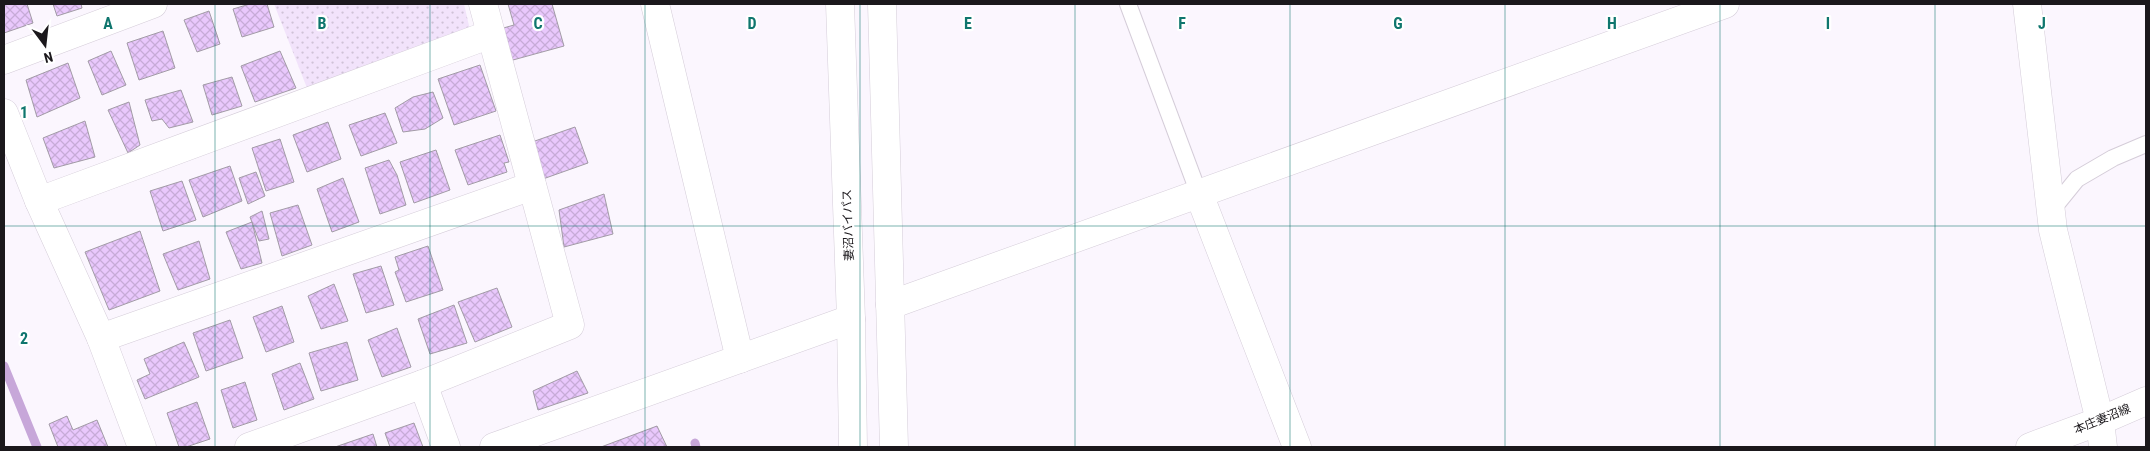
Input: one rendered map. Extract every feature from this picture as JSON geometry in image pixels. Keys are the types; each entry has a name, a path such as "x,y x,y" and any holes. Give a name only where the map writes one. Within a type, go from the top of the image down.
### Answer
{"main road":[{"path":"4,60 153,4"},
{"path":"249,447 316,436 423,384 570,325 483,4"},
{"path":"655,4 740,359"},
{"name":"妻沼バイパス","path":"840,4 851,319 853,447"},
{"path":"882,4 894,447"},
{"path":"890,306 1725,4"},
{"path":"2027,4 2053,230 2101,434"},
{"path":"39,201 491,34"},
{"path":"4,113 39,201 101,338 142,447"},
{"path":"101,338 532,186"},
{"path":"1199,194 1297,447"},
{"path":"494,447 851,319"},
{"path":"423,384 446,447"},
{"name":"本庄妻沼線","path":"2030,447 2101,434 2146,401"}],"lane":[{"path":"1128,4 1199,194"},
{"path":"2051,211 2077,179 2113,158 2146,144"}],"shaded area":[{"path":"274,4 464,4 470,30 307,88"}],"building":[{"path":"4,4 27,4 33,23 4,33"},
{"path":"53,4 81,4 82,8 57,16"},
{"path":"250,4 267,4 274,27 242,37 233,9"},
{"path":"508,4 552,4 564,46 502,63 493,31 514,25"},
{"path":"209,11 220,44 197,52 184,20"},
{"path":"163,31 175,68 139,80 127,43"},
{"path":"111,51 126,85 102,95 88,61"},
{"path":"280,51 296,88 255,102 241,66"},
{"path":"68,63 80,98 37,117 26,80"},
{"path":"480,65 496,111 454,125 438,79"},
{"path":"232,77 242,106 212,115 203,85"},
{"path":"181,90 193,122 169,128 162,119 152,121 145,100"},
{"path":"433,92 443,118 425,129 403,132 395,108 413,97"},
{"path":"129,102 140,145 128,153 108,110"},
{"path":"385,113 397,143 361,156 349,125"},
{"path":"85,121 95,157 54,168 43,138"},
{"path":"328,122 341,159 307,172 293,135"},
{"path":"575,127 588,163 540,180 532,142"},
{"path":"500,135 509,162 504,163 507,172 468,185 455,150"},
{"path":"280,139 294,182 266,191 252,148"},
{"path":"436,150 450,190 414,203 400,162"},
{"path":"389,160 397,175 406,205 380,214 365,168"},
{"path":"230,166 242,201 203,217 189,180"},
{"path":"256,172 265,196 248,204 239,178"},
{"path":"343,178 359,222 332,232 317,189"},
{"path":"182,181 196,220 163,231 150,191"},
{"path":"604,194 613,234 564,247 559,210"},
{"path":"298,205 312,245 282,256 270,213"},
{"path":"262,211 269,239 259,241 250,217"},
{"path":"252,222 262,263 241,269 226,232"},
{"path":"140,231 160,291 109,310 85,252"},
{"path":"199,241 210,279 178,290 163,254"},
{"path":"428,246 443,290 406,302 395,272 399,270 395,257"},
{"path":"381,266 394,305 366,313 353,274"},
{"path":"334,284 348,321 321,329 308,296"},
{"path":"497,288 512,327 475,342 458,302"},
{"path":"454,305 467,343 430,354 418,319"},
{"path":"282,306 294,342 266,352 253,317"},
{"path":"230,320 243,358 206,371 193,333"},
{"path":"397,328 411,367 382,377 368,340"},
{"path":"184,342 199,377 145,399 137,380 150,374 144,359"},
{"path":"347,342 358,380 321,391 309,353"},
{"path":"300,363 314,399 284,410 272,374"},
{"path":"577,371 588,393 538,410 533,391"},
{"path":"245,382 257,420 233,428 221,390"},
{"path":"197,402 210,439 186,447 179,447 167,413"},
{"path":"67,416 73,430 97,420 108,447 58,447 49,424"},
{"path":"414,423 423,447 390,447 385,433"},
{"path":"657,426 667,447 601,447"},
{"path":"373,434 377,447 335,447"}],"waterway":[{"path":"4,366 37,447"},
{"path":"695,443 696,447"}]}
